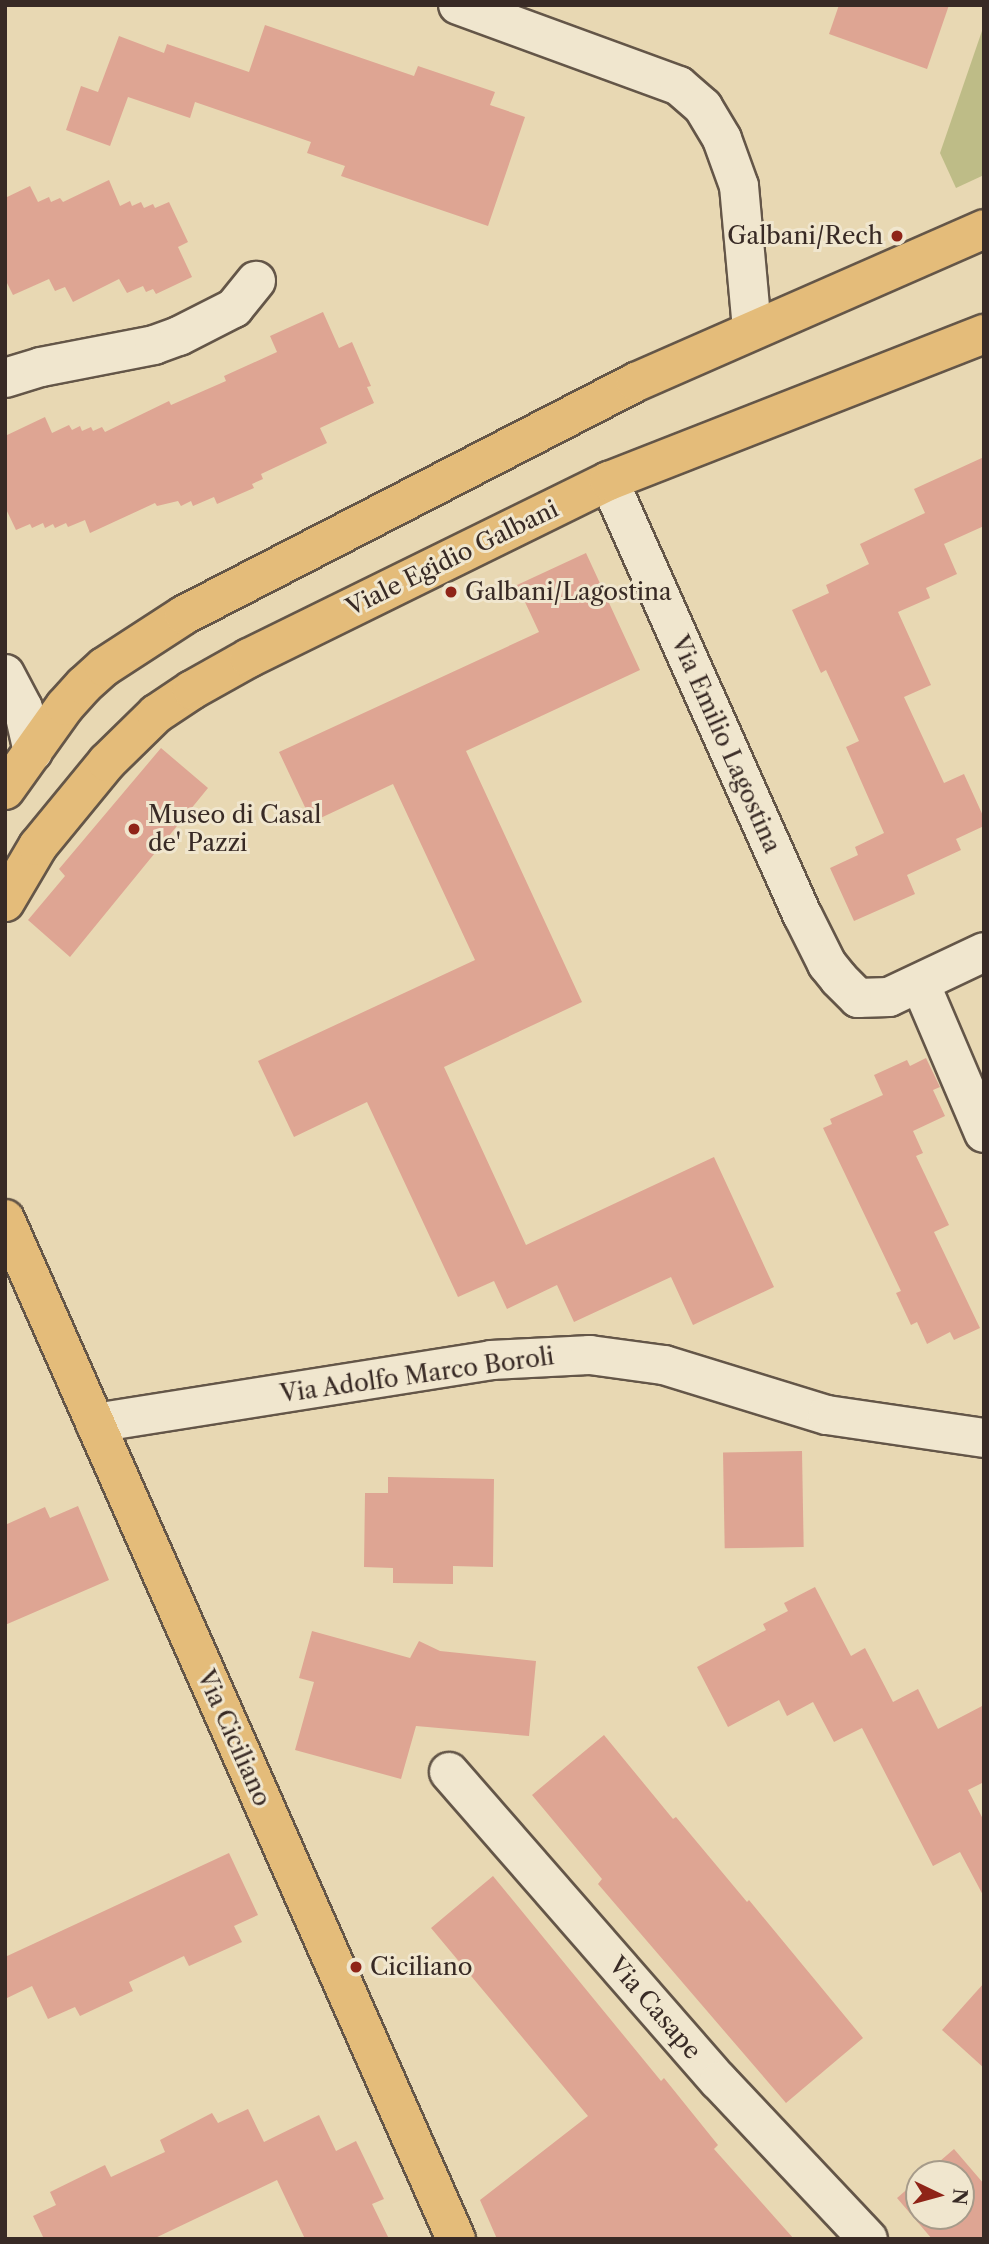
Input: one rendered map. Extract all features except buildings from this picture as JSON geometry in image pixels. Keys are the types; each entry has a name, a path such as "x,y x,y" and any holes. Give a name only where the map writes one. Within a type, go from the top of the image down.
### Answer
{"main road":[{"path":"5,790 84,685 104,667 184,615 547,426 752,329 984,229"},
{"name":"Viale Egidio Galbani","path":"5,902 38,846 81,793 120,747 173,702 249,658 609,481 984,334"},
{"name":"Via Ciciliano","path":"9,1228 456,2239"}],"street":[{"path":"458,5 680,86 703,107 722,139 739,186 752,329"},
{"path":"5,378 41,367 154,345 179,336 234,308 256,281"},
{"name":"Via Emilio Lagostina","path":"609,481 803,916 828,964 858,998 889,998 920,983"},
{"path":"5,674 23,708 33,752"},
{"path":"984,952 920,983 984,1133"},
{"name":"Via Adolfo Marco Boroli","path":"95,1423 491,1360 570,1354 627,1358 664,1365 777,1402 855,1421 984,1438"},
{"name":"Via Casape","path":"449,1772 719,2081 868,2239"}],"shaded area":[{"path":"984,25 984,175 956,188 940,153"}],"place":[{"name":"Galbani/Rech","path":"897,236"},
{"name":"Galbani/Lagostina","path":"451,592"},
{"name":"Museo di Casal de' Pazzi","path":"134,829"},
{"name":"Ciciliano","path":"356,1967"}]}
